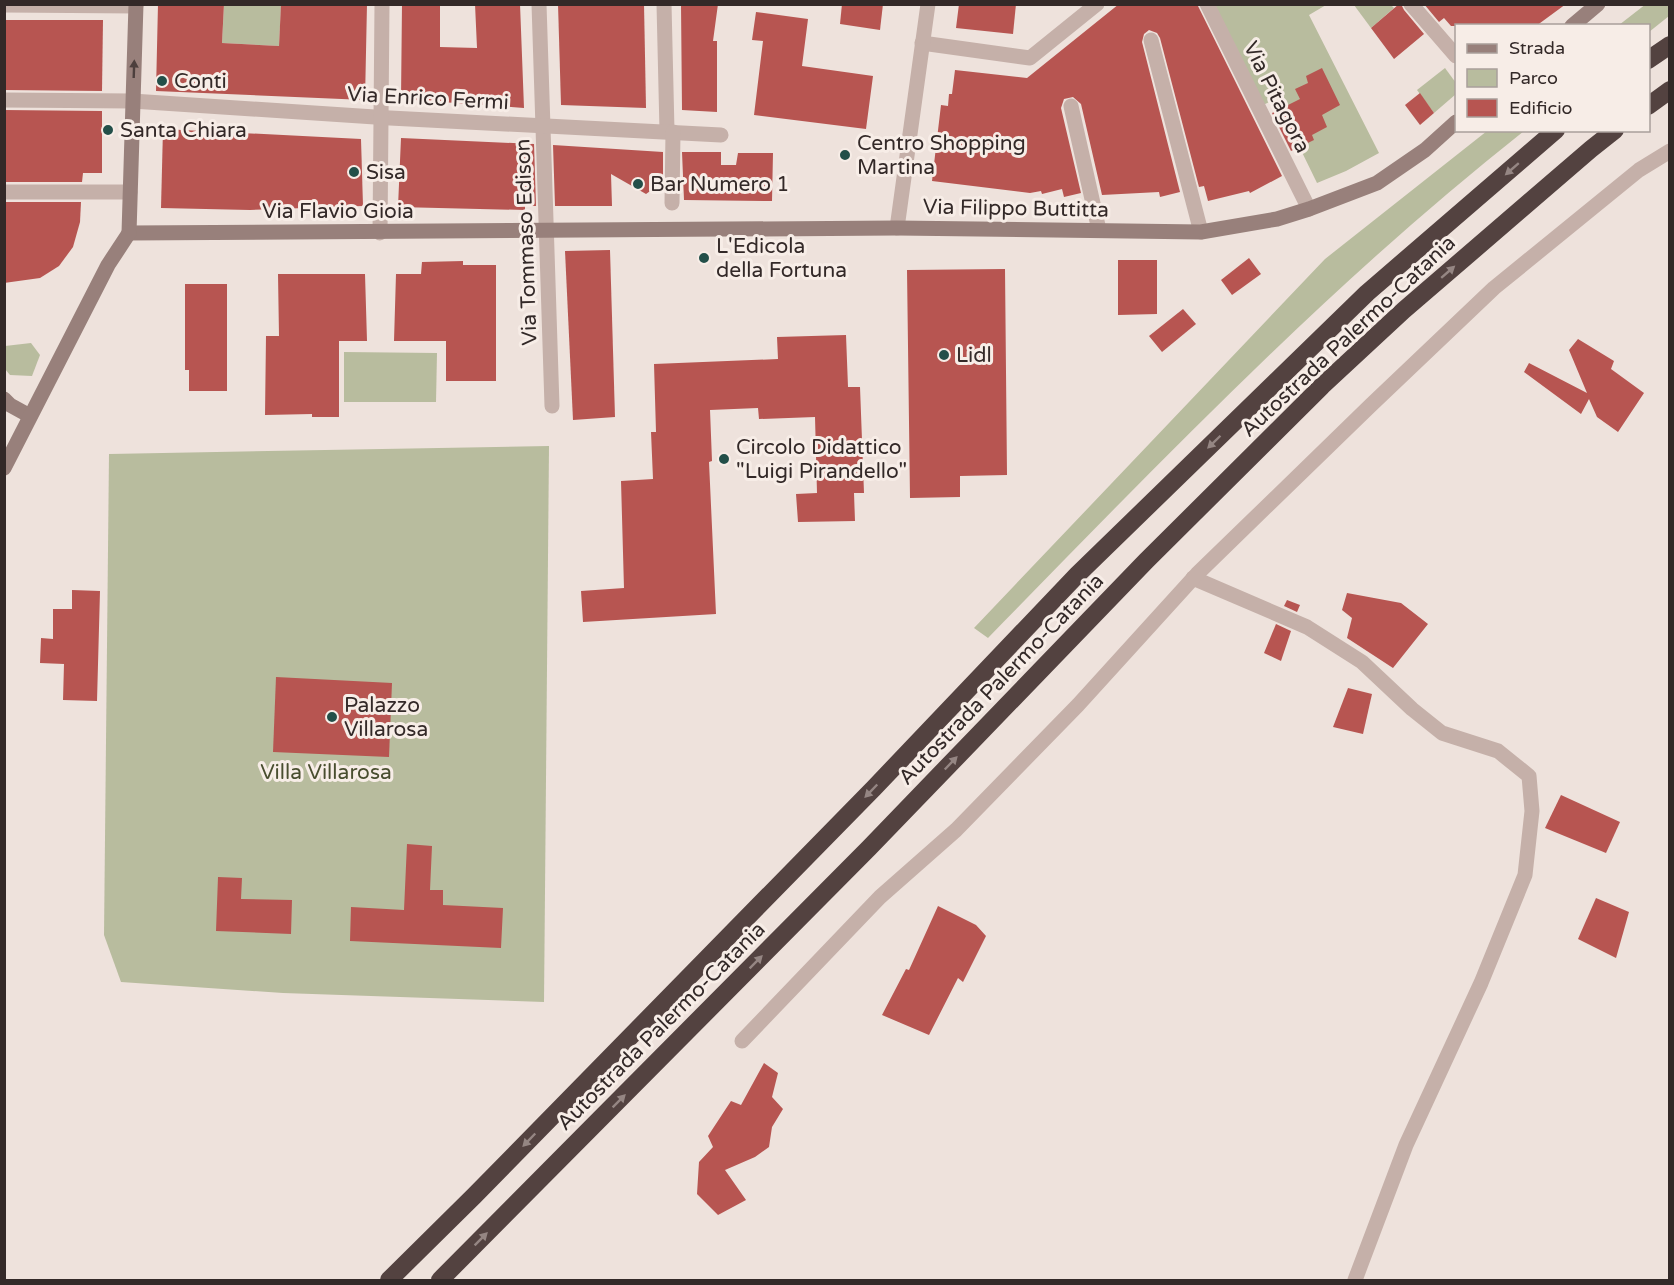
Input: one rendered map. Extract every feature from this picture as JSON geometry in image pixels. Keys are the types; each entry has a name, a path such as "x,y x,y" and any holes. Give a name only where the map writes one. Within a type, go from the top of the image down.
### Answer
{"highway":[{"path":"1650,59 1670,45"},
{"path":"1650,105 1670,90"},
{"name":"Autostrada Palermo-Catania","path":"389,1281 866,796 1077,575 1367,293 1554,132"},
{"name":"Autostrada Palermo-Catania","path":"440,1281 869,848 1146,561 1322,386 1404,310 1613,132"}],"main road":[{"path":"1574,24 1598,4"},
{"path":"4,468 108,265 129,233 136,5"},
{"name":"Via Filippo Buttitta","path":"548,231 897,228 1201,232 1277,219 1377,183 1425,150 1455,123"},
{"name":"Via Flavio Gioia","path":"129,233 548,231"},
{"path":"4,399 30,416"}],"street":[{"path":"380,233 382,4"},
{"name":"Via Tommaso Edison","path":"539,4 552,406"},
{"path":"664,4 672,203"},
{"path":"897,228 928,4"},
{"path":"922,44 1030,58 1097,4"},
{"name":"Via Pitagora","path":"1206,4 1309,209"},
{"path":"1411,4 1455,55"},
{"path":"4,5 136,5"},
{"path":"1151,40 1201,232"},
{"name":"Via Enrico Fermi","path":"4,100 132,100 381,117 722,135"},
{"path":"1071,106 1099,230"},
{"path":"742,1041 880,897 956,830 1070,713 1193,578 1494,288 1639,170 1670,151"},
{"path":"4,192 130,192"},
{"path":"1193,578 1307,627 1362,662 1412,709 1442,733 1498,751 1529,776 1532,811 1525,875 1481,983 1406,1145 1355,1281"}],"green space":[{"path":"1646,4 1669,5 1669,16 1650,31 1650,24 1620,24"},
{"path":"224,5 281,5 279,46 222,43"},
{"path":"1214,5 1326,5 1309,15 1379,153 1346,171 1317,183 1276,99 1263,105"},
{"path":"1354,5 1391,5 1394,8 1371,28"},
{"path":"1445,68 1455,82 1455,95 1434,113 1417,90"},
{"path":"1486,132 1523,132 1452,189 1315,312 1182,441 988,638 974,628 1325,259"},
{"path":"31,343 40,355 32,376 10,375 5,369 5,346"},
{"path":"344,352 437,353 436,402 344,402"},
{"name":"Villa Villarosa","path":"549,446 544,1002 283,993 121,982 104,935 109,454"}],"building":[{"path":"158,4 224,4 222,43 279,46 281,4 367,4 365,100 156,91"},
{"path":"402,4 440,4 440,47 477,48 475,4 520,4 524,108 401,99"},
{"path":"558,4 644,4 646,108 561,105"},
{"path":"681,4 718,4 713,41 717,41 717,112 682,110"},
{"path":"842,4 883,4 880,30 840,24"},
{"path":"959,4 1016,4 1013,34 956,28"},
{"path":"1119,4 1197,4 1282,176 1250,193 1249,191 1208,201 1204,186 1199,187 1160,38 1157,33 1149,30 1144,34 1142,42 1180,192 1160,197 1159,192 1102,195 1081,104 1073,97 1064,99 1061,108 1081,193 1064,197 1062,189 1042,194 1041,191 1030,193 932,181 941,105 948,106 955,70 1027,78"},
{"path":"1399,4 1424,34 1394,59 1371,28"},
{"path":"1424,4 1566,4 1539,24 1455,24 1451,26 1444,18 1439,22"},
{"path":"756,12 808,19 802,66 873,76 866,129 754,115 763,41 752,40"},
{"path":"4,20 103,20 102,91 4,90"},
{"path":"1322,68 1340,105 1322,115 1327,127 1312,135 1314,140 1291,151 1272,113 1300,99 1295,89 1308,83 1306,76"},
{"path":"1420,93 1434,113 1420,125 1405,105"},
{"path":"4,110 102,111 102,173 83,173 82,182 4,182"},
{"path":"163,129 361,139 363,206 250,210 161,208"},
{"path":"401,138 534,144 536,206 525,206 525,210 398,207"},
{"path":"553,145 663,152 663,182 646,194 611,174 612,206 555,206"},
{"path":"682,152 721,152 721,165 736,165 738,153 773,153 772,201 684,200"},
{"path":"4,202 81,202 80,222 73,247 59,266 40,278 4,283"},
{"path":"610,250 615,417 573,420 565,251"},
{"path":"1249,258 1261,274 1232,295 1221,280"},
{"path":"1118,260 1157,260 1157,314 1118,315"},
{"path":"463,261 463,265 496,265 496,381 446,381 446,341 394,341 396,274 421,274 422,262"},
{"path":"1005,269 1007,475 960,476 960,497 910,498 907,270"},
{"path":"278,274 365,274 367,341 339,341 339,417 312,417 312,414 265,415 266,336 279,336"},
{"path":"185,284 227,284 227,391 189,391 189,370 185,370"},
{"path":"1183,309 1196,324 1162,352 1149,336"},
{"path":"846,335 848,387 860,387 864,493 854,493 855,521 798,522 796,494 817,493 815,417 759,419 758,408 710,410 712,461 709,462 716,614 583,622 581,591 624,588 621,481 653,479 651,432 656,432 654,364 778,359 777,337"},
{"path":"1578,339 1614,361 1611,369 1644,393 1618,432 1597,417 1589,399 1581,414 1524,372 1529,363 1587,393 1569,350"},
{"path":"72,590 100,591 97,701 63,700 64,664 40,663 41,638 53,639 53,609 72,609"},
{"path":"1347,593 1401,603 1428,624 1393,668 1347,638 1352,618 1342,610"},
{"path":"1287,600 1300,605 1297,612 1284,606"},
{"path":"1276,624 1291,631 1281,661 1264,653"},
{"name":"Palazzo Villarosa","path":"276,677 392,683 389,757 273,752"},
{"path":"1348,688 1372,694 1363,734 1333,727"},
{"path":"1561,795 1620,822 1606,853 1545,828"},
{"path":"407,844 432,846 430,890 443,890 443,905 503,908 501,948 350,941 351,907 404,910"},
{"path":"218,877 242,878 241,899 292,900 291,934 216,931"},
{"path":"1596,898 1629,912 1616,958 1578,939"},
{"path":"938,906 976,925 986,936 963,982 958,978 929,1035 882,1015 906,969 909,970"},
{"path":"764,1063 778,1073 772,1097 783,1109 772,1127 769,1147 755,1157 725,1170 746,1200 718,1215 697,1194 699,1162 713,1147 708,1136 731,1101 741,1105"}],"place":[{"name":"Conti","path":"162,81"},
{"name":"Santa Chiara","path":"108,130"},
{"name":"Centro Shopping Martina","path":"845,155"},
{"name":"Sisa","path":"354,172"},
{"name":"Bar Numero 1","path":"638,184"},
{"name":"L'Edicola della Fortuna","path":"704,258"},
{"name":"Lidl","path":"944,355"},
{"name":"Circolo Didattico \"Luigi Pirandello\"","path":"724,459"},
{"name":"Palazzo Villarosa","path":"332,717"}]}
